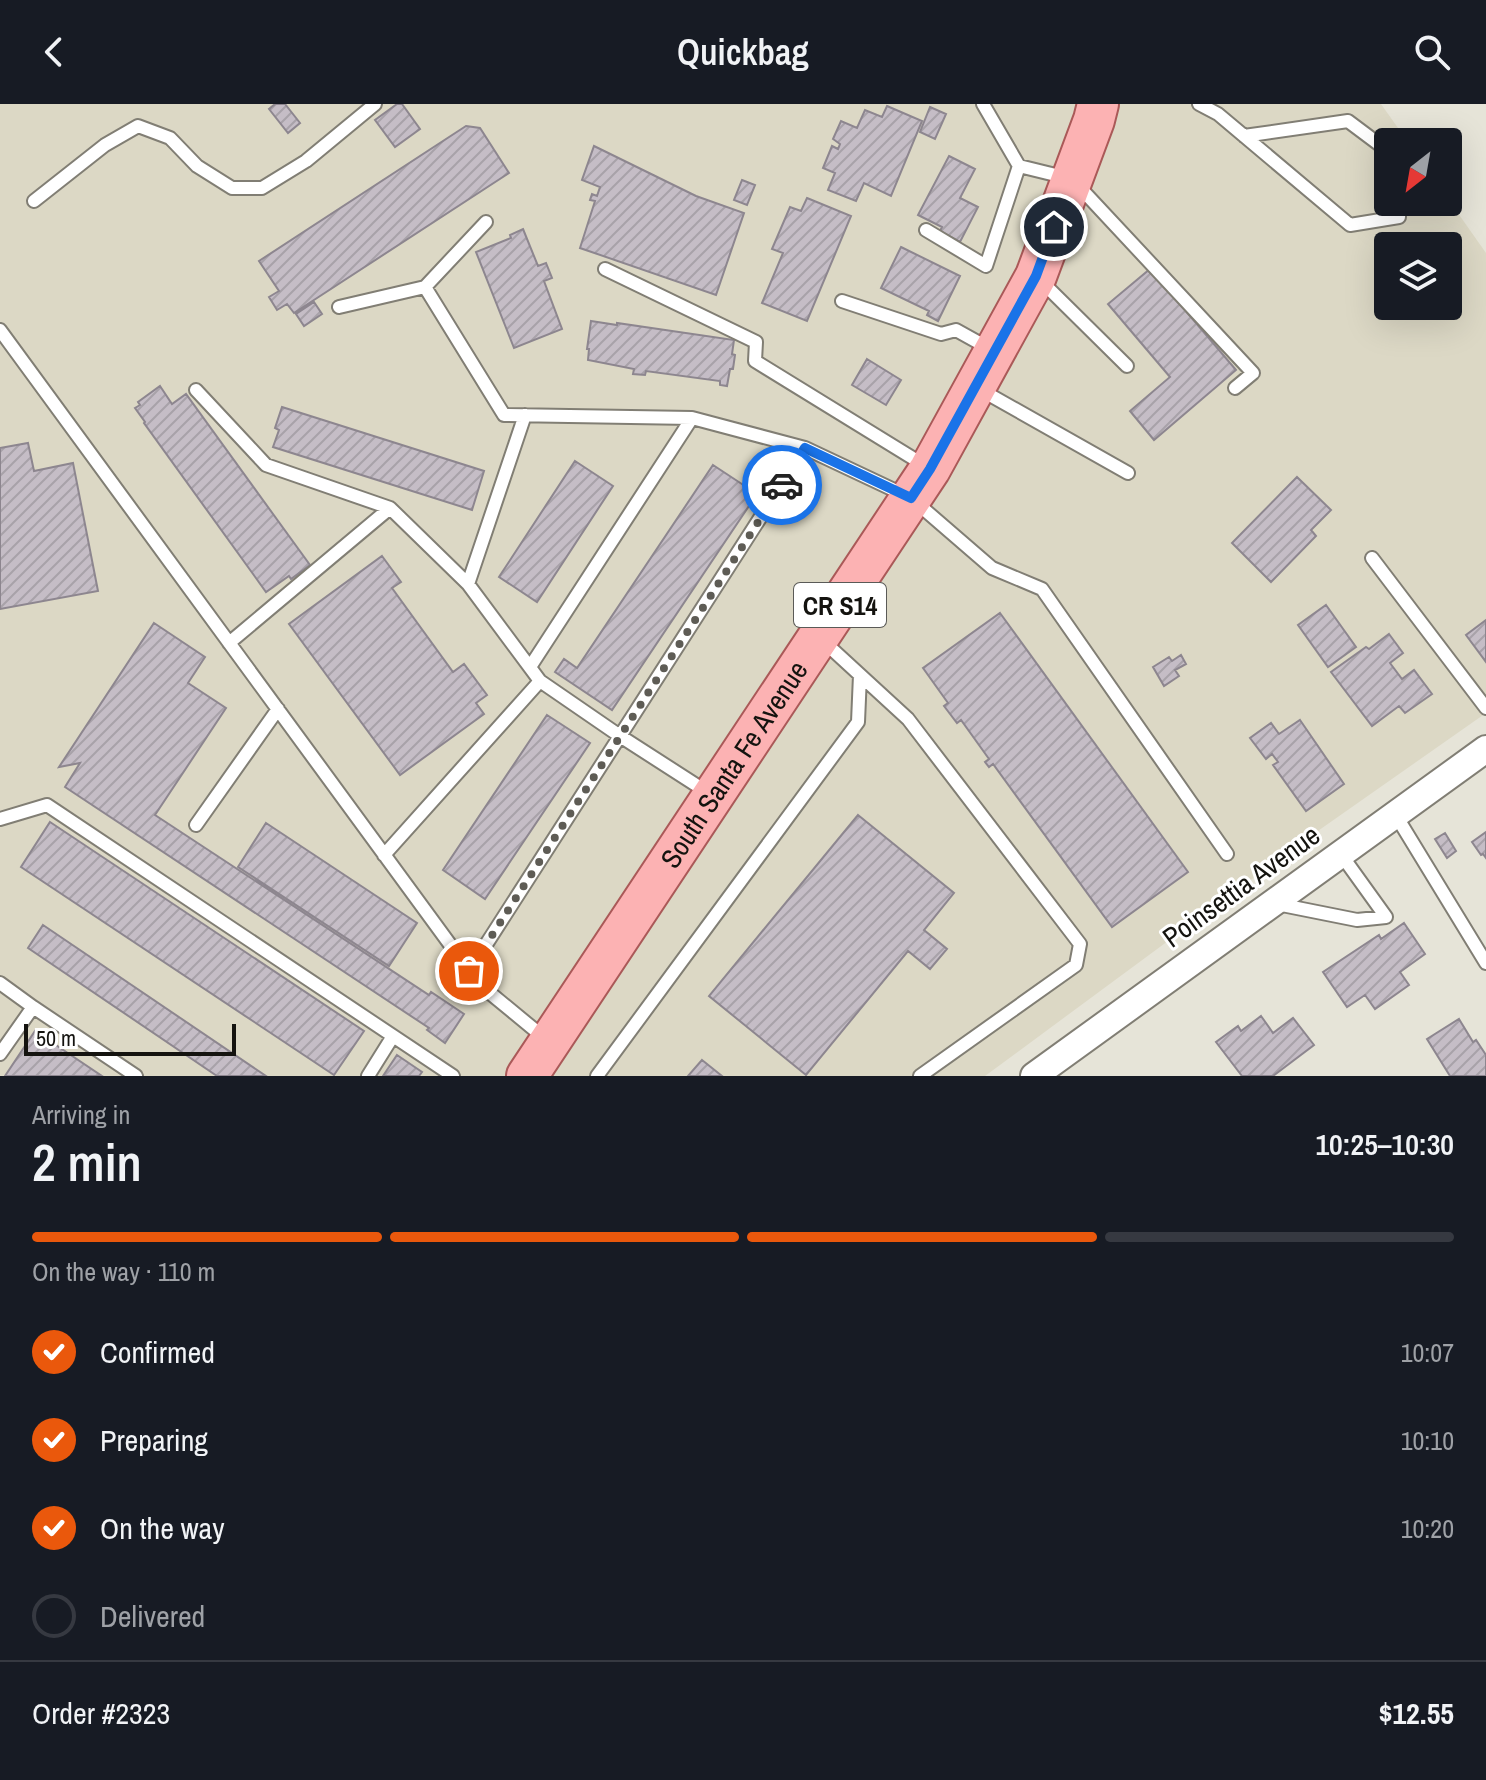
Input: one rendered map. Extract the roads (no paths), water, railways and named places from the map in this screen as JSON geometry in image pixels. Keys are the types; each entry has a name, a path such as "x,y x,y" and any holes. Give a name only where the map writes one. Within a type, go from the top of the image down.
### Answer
{"main road":[{"name":"South Santa Fe Avenue","path":"527,1076 921,484 1036,276 1098,104"}],"street":[{"name":"Poinsettia Avenue","path":"1034,1076 1486,749"}],"lane":[{"path":"34,201 105,145 138,126 170,138 197,166 232,188 262,188 306,161 375,104"},
{"path":"983,104 1019,166 1072,179 1253,373 1235,388"},
{"path":"1199,104 1218,114 1350,225 1399,216"},
{"path":"1244,136 1348,121 1374,140"},
{"path":"926,230 986,266 1019,166"},
{"path":"339,307 425,287 486,222"},
{"path":"605,269 756,342 755,361 921,484 992,568 1042,589 1227,854"},
{"path":"1036,276 1127,366"},
{"path":"425,287 504,415 692,418 805,448 921,484"},
{"path":"842,301 941,334 956,330 995,351"},
{"path":"0,330 479,984 549,1042"},
{"path":"0,352 16,352"},
{"path":"975,387 1128,473"},
{"path":"196,390 266,465 390,508 468,584 540,681 713,796"},
{"path":"468,584 525,415"},
{"path":"530,667 692,418"},
{"path":"469,971 805,448"},
{"path":"229,643 390,508"},
{"path":"1372,558 1486,708"},
{"path":"819,637 908,719 1080,944 1076,965 920,1076"},
{"path":"597,1076 858,722 860,675"},
{"path":"384,855 540,681"},
{"path":"196,825 278,709"},
{"path":"0,819 47,805 453,1076"},
{"path":"1395,814 1486,963"},
{"path":"1271,903 1357,920 1386,917 1340,853"},
{"path":"0,983 136,1076"},
{"path":"0,1054 33,1007"},
{"path":"368,1076 393,1036"}]}
